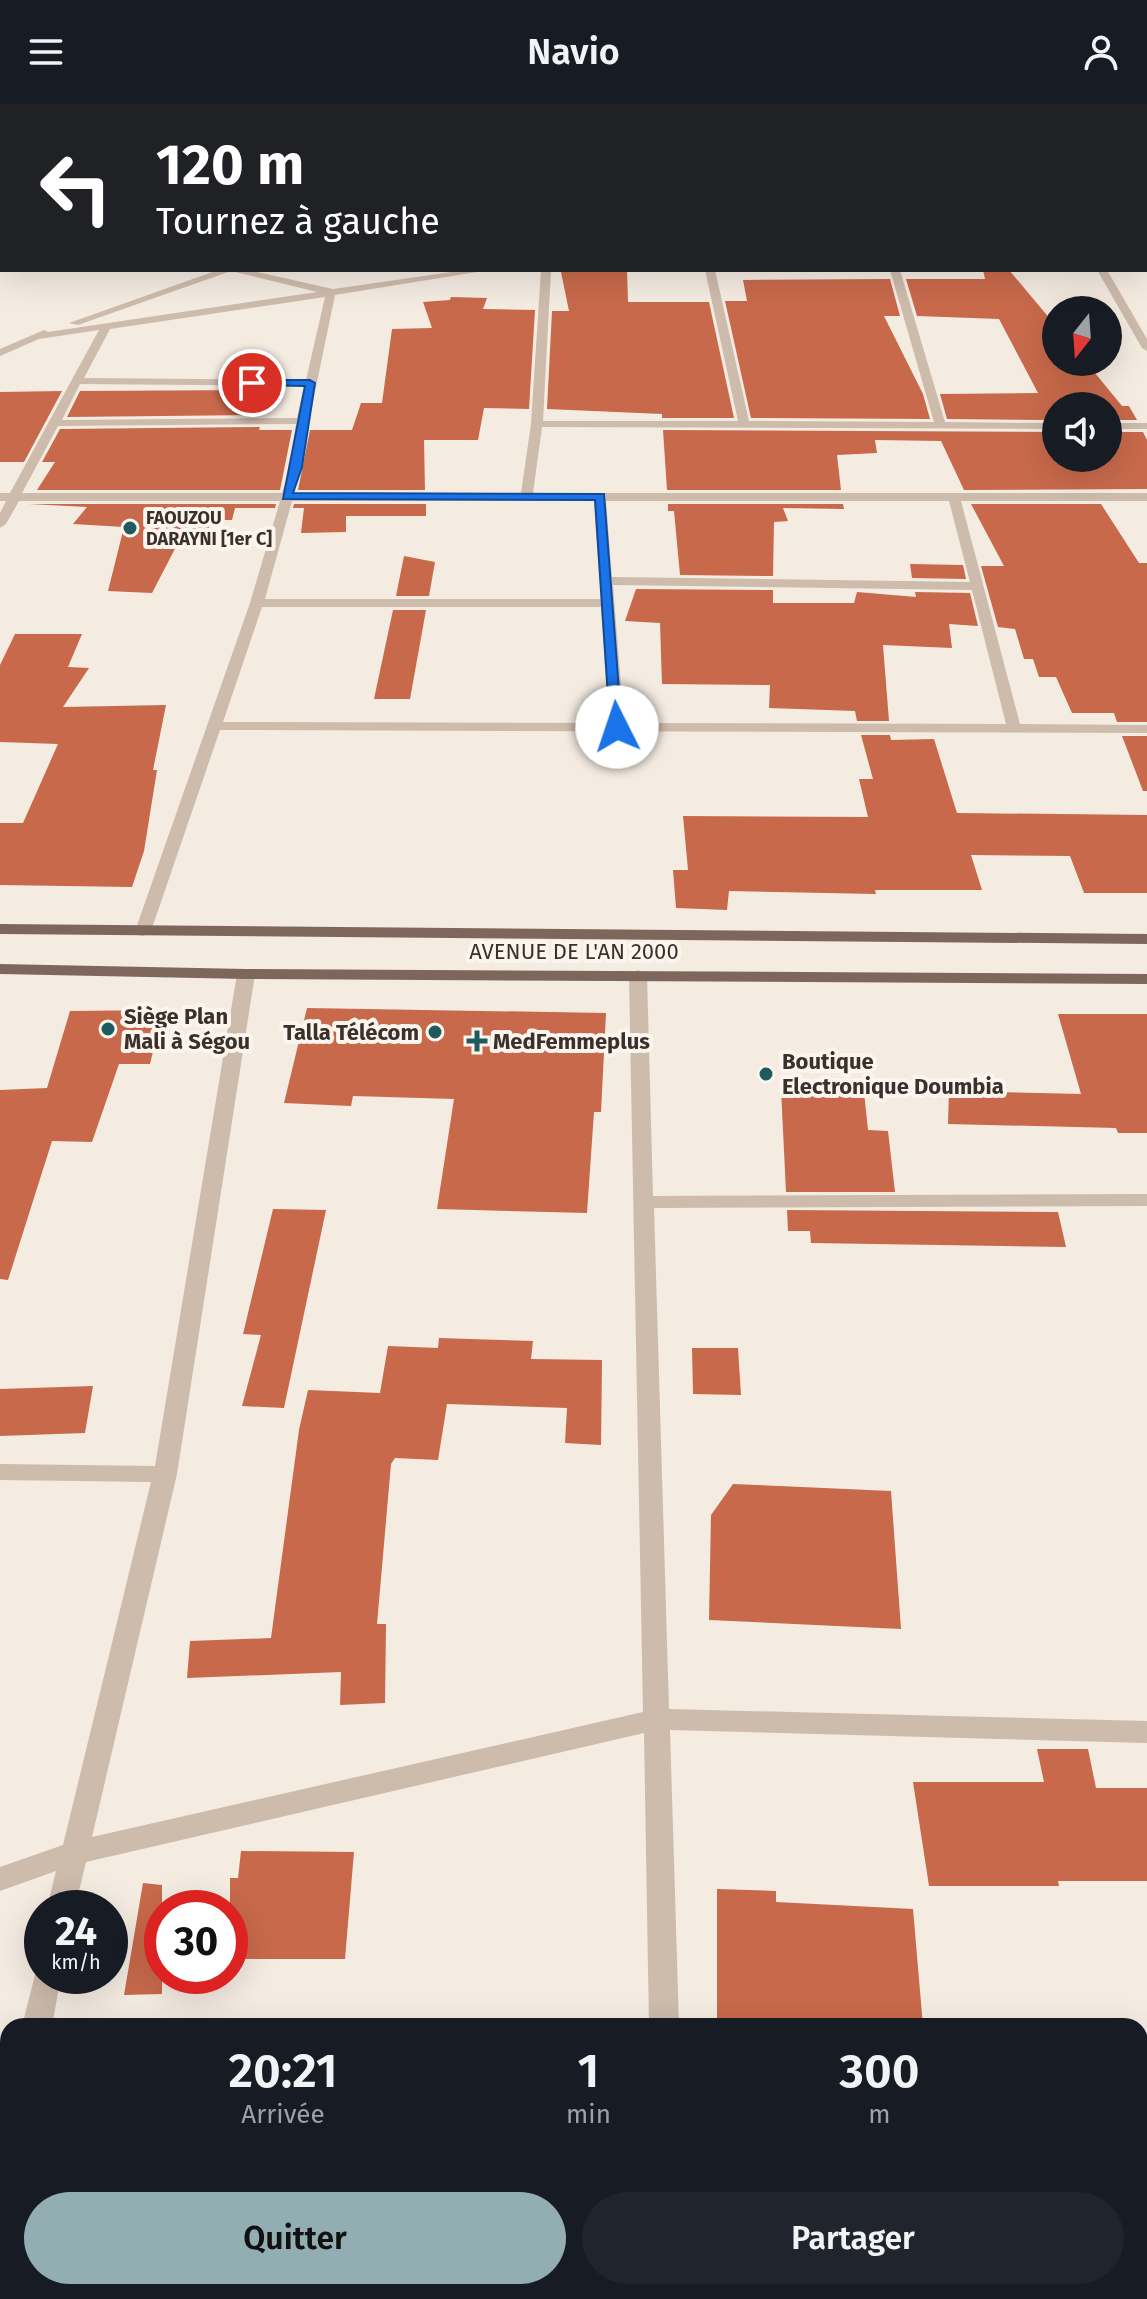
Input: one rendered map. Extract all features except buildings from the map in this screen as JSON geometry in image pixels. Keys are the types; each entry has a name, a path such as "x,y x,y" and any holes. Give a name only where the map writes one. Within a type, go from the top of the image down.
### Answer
{"main road":[{"name":"AVENUE DE L'AN 2000","path":"0,929 1147,939"},
{"name":"AVENUE DE L'AN 2000","path":"0,969 246,974 1147,979"}],"street":[{"path":"0,353 32,337 221,272"},
{"path":"244,272 331,292"},
{"path":"32,337 470,272"},
{"path":"526,497 537,424 546,272"},
{"path":"710,272 744,425"},
{"path":"896,272 940,425"},
{"path":"1103,272 1147,348"},
{"path":"143,931 257,603 296,467 302,421 331,292"},
{"path":"1134,325 1147,323"},
{"path":"0,524 105,328"},
{"path":"78,381 310,383"},
{"path":"52,423 302,421"},
{"path":"537,424 1042,426"},
{"path":"1122,426 1147,426"},
{"path":"954,496 1014,728"},
{"path":"0,497 1147,497"},
{"path":"600,497 617,727"},
{"path":"606,581 977,586"},
{"path":"257,603 608,603"},
{"path":"212,726 1147,729"},
{"path":"65,1890 165,1474 246,974"},
{"path":"638,975 664,2018"},
{"path":"644,1202 1147,1200"},
{"path":"0,1472 165,1474"},
{"path":"0,1879 72,1853 658,1719 1147,1732"},
{"path":"39,2018 43,1994"}],"place":[{"name":"FAOUZOU DARAYNI [1er C]","path":"130,528"},
{"name":"Siège Plan Mali à Ségou","path":"108,1029"},
{"name":"Talla Télécom","path":"435,1032"},
{"name":"MedFemmeplus","path":"477,1041"},
{"name":"Boutique Electronique Doumbia","path":"766,1074"}],"route":[{"path":"252,383 310,383 296,467 287,497 600,497 617,727"}]}
